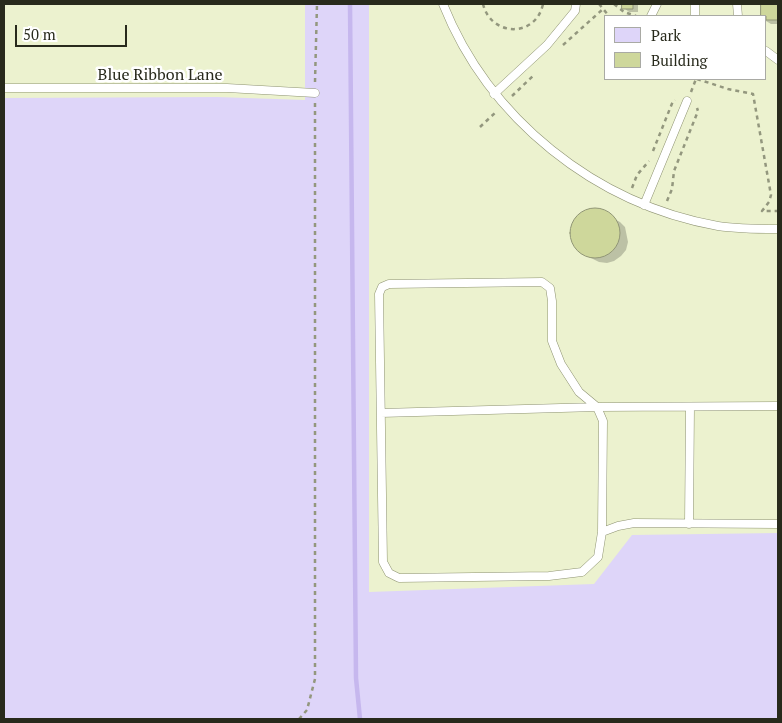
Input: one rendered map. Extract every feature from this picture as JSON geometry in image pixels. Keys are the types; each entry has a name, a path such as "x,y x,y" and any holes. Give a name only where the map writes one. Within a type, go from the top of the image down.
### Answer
{"lane":[{"path":"443,4 460,42 494,94 546,146 571,166 603,186 644,205 687,219 719,226 778,229"},
{"path":"494,94 547,45 575,11 576,4"},
{"path":"767,52 778,60"},
{"name":"Blue Ribbon Lane","path":"4,88 227,88 315,93"},
{"path":"644,205 687,101"},
{"path":"542,282 550,288 552,301 552,341 561,364 579,392 597,407 603,421 602,532 598,557 582,572 549,576 399,578 390,573 383,562 380,413 379,294 382,287 389,284 542,282"},
{"path":"380,413 597,407 778,406"},
{"path":"689,524 690,407"},
{"path":"602,532 634,523 778,524"}],"path":[{"path":"299,719 306,710 315,679 315,93 317,4"},
{"path":"483,4 488,16 498,26 522,29 534,22 542,12 544,4"},
{"path":"599,4 608,15"},
{"path":"614,4 624,12 633,15"},
{"path":"691,92 697,80"},
{"path":"700,80 728,89 753,94 770,195 762,211 778,211"}],"green space":[{"path":"305,4 369,4 369,592 594,584 632,535 778,533 778,719 4,719 4,98 217,97 305,100"}],"building":[{"path":"622,4 633,4 633,9 622,9"},
{"path":"761,4 778,4 778,20 767,20 767,15 761,15"},
{"path":"595,208 609,212 616,219 620,233 616,247 609,254 595,258 581,254 574,247 570,233 574,219 581,212"}],"waterway":[{"path":"350,4 356,678 360,719"}]}
